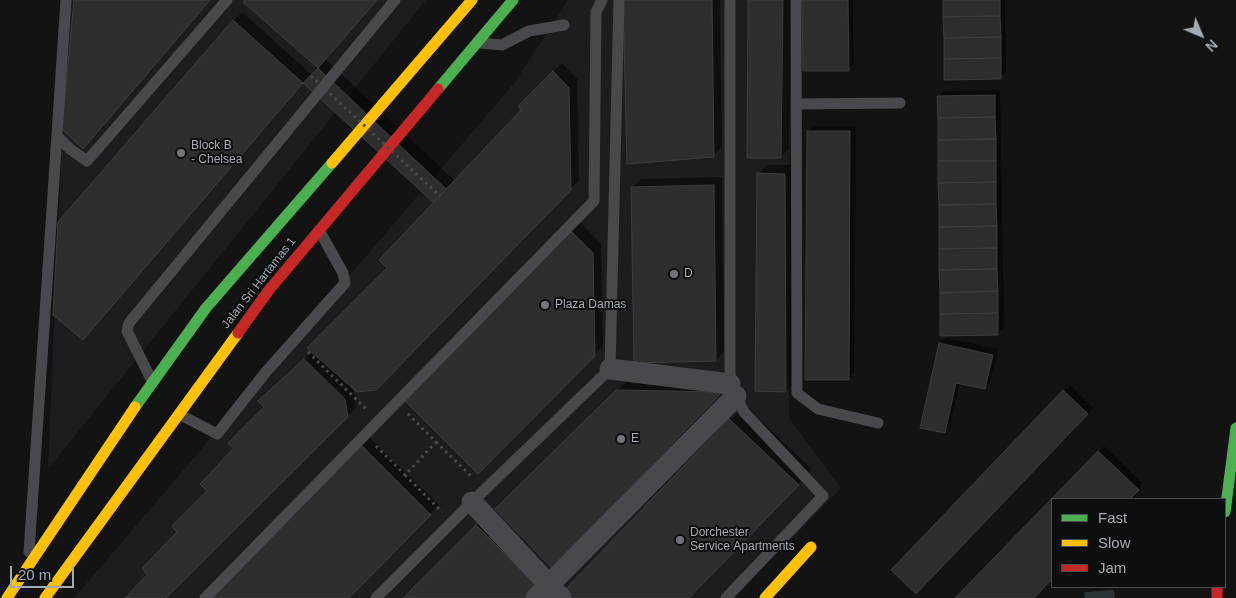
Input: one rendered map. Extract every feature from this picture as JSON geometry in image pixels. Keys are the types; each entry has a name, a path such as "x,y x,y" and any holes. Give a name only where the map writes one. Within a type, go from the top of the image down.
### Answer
{"main road":[{"name":"Jalan Sri Hartamas 1","path":"7,598 152,381 206,308 472,0"},
{"name":"Jalan Sri Hartamas 1","path":"45,598 269,290 513,0"},
{"path":"1226,504 1236,428"},
{"path":"765,598 811,547"}],"street":[{"path":"610,369 733,390"},
{"path":"472,502 549,594 733,390"}],"lane":[{"path":"29,564 66,0"},
{"path":"57,136 70,149 88,161 227,0"},
{"path":"152,381 126,331 129,323 395,0"},
{"path":"205,598 594,201 596,12 602,0"},
{"path":"376,598 610,369 619,0"},
{"path":"726,598 822,496 744,412 733,390 730,0"},
{"path":"796,0 797,393 818,409 878,423"},
{"path":"478,42 502,45 528,31 564,25"},
{"path":"796,104 900,103"},
{"path":"178,414 217,434 265,373 345,283 343,273 319,230"}],"path":[{"path":"310,76 440,196"},
{"path":"308,352 378,421"},
{"path":"396,402 470,476"},
{"path":"365,435 440,510"},
{"path":"405,475 436,442"}],"shaded area":[{"path":"68,0 426,0 48,469"},
{"name":"Plaza Damas","path":"568,0 789,0 789,418 841,488 734,598 74,598 515,82"},
{"path":"1114,590 1115,598 1085,598 1084,592"}],"building":[{"path":"74,0 210,0 83,149 62,129"},
{"path":"245,0 377,0 318,68 243,2"},
{"path":"623,0 712,0 714,157 627,164"},
{"path":"748,0 783,0 781,158 747,158"},
{"path":"802,0 848,0 849,71 803,71"},
{"path":"943,0 1000,0 1000,16 943,17"},
{"path":"1000,16 1001,37 944,38 943,17"},
{"name":"Block B - Chelsea","path":"233,20 303,83 83,340 53,315 58,222"},
{"path":"1001,37 1001,58 944,59 944,38"},
{"path":"1001,58 1001,79 944,80 944,59"},
{"path":"318,68 446,189 433,202 303,83"},
{"path":"553,71 569,88 571,190 376,390 357,392 307,348 387,268 379,260 521,110 518,106"},
{"path":"995,95 995,117 938,118 937,96"},
{"path":"995,117 996,139 938,140 938,118"},
{"path":"807,131 850,131 849,380 805,380"},
{"path":"996,139 996,161 938,161 938,140"},
{"path":"938,161 996,161 996,182 938,183"},
{"path":"757,173 785,174 786,392 755,391"},
{"path":"996,182 996,204 939,205 938,183"},
{"name":"D","path":"714,185 716,361 634,363 631,187"},
{"path":"996,204 997,226 939,227 939,205"},
{"path":"997,226 997,248 939,249 939,227"},
{"name":"Plaza Damas","path":"569,229 593,253 595,356 478,474 403,399"},
{"path":"997,248 997,269 939,270 939,249"},
{"path":"997,269 998,291 940,293 939,270"},
{"path":"998,291 998,313 940,314 940,293"},
{"path":"998,313 998,335 940,336 940,314"},
{"path":"939,343 993,355 985,389 956,383 945,433 920,428"},
{"path":"304,359 345,399 348,417 166,598 125,598 147,575 142,568 177,532 172,526 207,491 200,484 234,448 228,443 264,407 258,401"},
{"name":"E","path":"616,390 722,392 552,568 495,509"},
{"path":"1063,390 1088,414 916,594 891,570"},
{"name":"Dorchester Service Apartments","path":"729,419 799,485 689,598 566,598 561,594"},
{"path":"360,444 431,515 349,598 208,598"},
{"path":"1098,451 1139,490 1131,498 1052,498"},
{"path":"1051,499 1051,580 1034,598 955,598"},
{"path":"476,525 537,586 525,598 403,598"}],"traffic: fast":[{"path":"438,89 513,0"},
{"path":"135,407 206,308 332,163"},
{"path":"1226,504 1236,428"}],"traffic: slow":[{"path":"332,163 472,0"},
{"path":"45,598 238,333"},
{"path":"7,598 135,407"},
{"path":"765,598 811,547"}],"traffic: jam":[{"path":"238,333 269,290 438,89"},
{"path":"1217,588 1217,598"}],"place":[{"name":"Block B - Chelsea","path":"181,153"},
{"name":"D","path":"674,274"},
{"name":"Plaza Damas","path":"545,305"},
{"name":"E","path":"621,439"},
{"name":"Dorchester Service Apartments","path":"680,540"}]}
